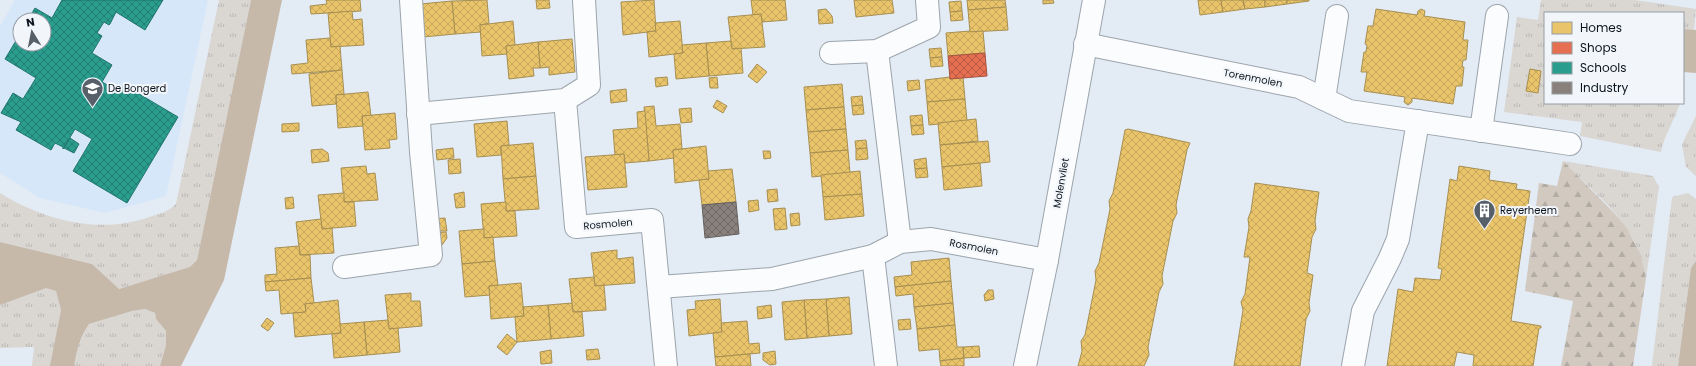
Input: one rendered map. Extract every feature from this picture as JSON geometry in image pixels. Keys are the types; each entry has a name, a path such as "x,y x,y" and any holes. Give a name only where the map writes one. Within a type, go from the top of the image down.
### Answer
{"street":[{"path":"344,267 431,255 418,114 411,0"},
{"path":"418,114 565,100 589,85 584,0"},
{"path":"831,53 877,51 929,27 927,0"},
{"name":"Molenvliet","path":"1025,366 1047,260 1094,0"},
{"path":"1324,99 1337,16"},
{"path":"1481,131 1497,16"},
{"name":"Torenmolen","path":"1085,44 1299,87 1348,111 1570,144"},
{"path":"877,51 900,242"},
{"name":"Rosmolen","path":"565,100 576,226 652,220 666,366"},
{"path":"1353,366 1363,311 1398,239 1418,121"},
{"name":"Rosmolen","path":"659,287 772,280 873,256 900,242 931,239 1047,260"},
{"path":"873,256 886,366"}],"shaded area":[{"name":"De Bongerd","path":"15,0 208,0 166,196 105,213 40,198 0,173 0,26"},
{"path":"251,0 282,0 224,280 181,366 160,366 166,345 166,331 156,319 155,313 145,309 132,311 89,324 79,344 74,366 50,366 61,310 56,291 46,288 0,305 0,242 92,264 119,289 190,267 197,260"},
{"path":"1684,29 1696,30 1696,73 1684,72"},
{"path":"1696,261 1696,366 1678,366 1691,268"}],"green space":[{"path":"219,0 251,0 197,260 190,268 118,289 92,264 0,242 0,193 35,211 72,222 92,224 111,225 130,222 156,215 170,209 176,204"},
{"path":"1541,0 1635,0 1696,9 1694,30 1684,29 1684,12 1544,12 1544,104 1680,104 1662,146 1661,152 1580,136 1582,122 1504,112 1517,17 1538,20"},
{"path":"1696,116 1696,176 1686,167 1682,144"},
{"path":"1563,161 1653,176 1659,187 1646,278 1640,254 1626,227 1617,215"},
{"path":"1563,161 1627,228 1641,255 1646,278 1633,366 1561,366 1573,301 1525,291 1539,183 1557,186"},
{"path":"1688,193 1696,199 1696,261 1691,269 1678,366 1652,366 1672,197"},
{"path":"46,287 56,291 61,310 51,366 32,366 34,347 0,348 0,305"},
{"path":"145,309 155,313 156,319 166,331 166,345 160,366 74,366 76,355 89,324 132,311"}],"building: Homes":[{"path":"326,0 360,0 361,11 311,14 310,6 327,4"},
{"path":"487,0 489,23 480,25 481,32 455,34 452,1"},
{"path":"536,0 549,0 550,8 537,9"},
{"path":"654,0 656,31 623,35 621,2"},
{"path":"751,0 785,0 787,20 762,22 761,14 753,15"},
{"path":"854,0 892,0 894,13 856,17"},
{"path":"967,0 1005,0 1006,7 968,10"},
{"path":"1043,0 1053,0 1054,3 1043,4"},
{"path":"1198,0 1221,0 1223,12 1200,15"},
{"path":"1221,0 1243,0 1245,9 1223,12"},
{"path":"1243,0 1265,0 1265,7 1245,9"},
{"path":"1265,0 1287,0 1287,4 1265,7"},
{"path":"1287,0 1309,0 1309,1 1287,4"},
{"path":"452,1 455,34 423,37 420,4"},
{"path":"961,1 962,11 950,12 949,2"},
{"path":"1006,7 1008,30 970,32 968,10"},
{"path":"826,9 832,16 833,23 819,24 818,10"},
{"path":"1376,9 1417,15 1418,11 1421,9 1425,11 1424,16 1465,22 1463,40 1468,40 1466,60 1463,60 1462,67 1464,67 1462,86 1456,86 1453,104 1412,98 1412,102 1408,105 1404,102 1405,97 1364,91 1367,72 1361,72 1364,52 1366,52 1367,45 1365,44 1368,26 1373,26"},
{"path":"352,11 353,20 362,19 364,45 331,47 328,13"},
{"path":"962,11 963,20 951,21 950,12"},
{"path":"761,14 765,47 732,49 728,17"},
{"path":"513,21 515,45 506,46 507,54 482,56 480,25"},
{"path":"680,21 683,53 649,57 647,32 656,31 655,23"},
{"path":"983,31 985,53 948,56 946,33"},
{"path":"330,38 331,47 340,46 342,70 292,74 291,65 308,63 306,40"},
{"path":"572,39 575,72 549,75 549,67 540,68 538,42"},
{"path":"731,41 732,49 741,48 743,73 709,76 706,43"},
{"path":"538,42 540,68 533,68 534,76 509,79 506,46"},
{"path":"706,43 709,76 676,79 674,54 683,53 682,45"},
{"path":"941,48 942,57 930,58 929,49"},
{"path":"942,57 943,66 931,67 930,58"},
{"path":"757,64 767,72 757,83 748,76"},
{"path":"1530,69 1541,71 1538,93 1526,91"},
{"path":"342,70 344,94 336,95 336,104 312,106 309,74"},
{"path":"667,77 668,85 656,87 655,78"},
{"path":"717,77 718,88 710,88 709,78"},
{"path":"950,77 950,79 963,77 965,99 927,102 925,80"},
{"path":"919,80 920,89 908,91 907,81"},
{"path":"842,84 844,107 806,110 804,87"},
{"path":"626,89 627,101 611,103 610,91"},
{"path":"368,92 371,116 362,116 363,126 338,128 336,95"},
{"path":"862,96 863,105 852,106 851,97"},
{"path":"965,99 967,121 929,125 927,102"},
{"path":"717,100 727,106 723,113 713,107"},
{"path":"863,105 864,114 853,115 852,106"},
{"path":"654,106 656,126 680,124 682,149 673,150 674,158 649,161 644,107"},
{"path":"844,107 846,129 808,132 806,110"},
{"path":"691,108 692,122 681,123 679,109"},
{"path":"645,111 649,161 625,163 624,154 615,155 613,130 638,128 637,112"},
{"path":"395,113 397,139 389,140 390,148 365,150 362,116"},
{"path":"922,115 923,125 911,126 910,116"},
{"path":"976,119 978,141 940,145 938,123"},
{"path":"507,121 509,145 501,146 501,155 477,157 474,124"},
{"path":"299,123 299,131 282,132 282,124"},
{"path":"923,125 924,134 912,135 911,126"},
{"path":"846,129 848,150 810,153 808,132"},
{"path":"1128,129 1190,143 1187,150 1176,205 1177,213 1173,221 1162,276 1163,284 1159,292 1148,347 1149,355 1144,366 1078,366 1082,351 1081,341 1085,335 1096,280 1095,271 1099,263 1110,209 1109,201 1113,193 1125,130"},
{"path":"866,140 867,148 856,149 855,141"},
{"path":"988,141 990,162 942,167 940,145"},
{"path":"533,143 536,176 503,179 501,146"},
{"path":"706,146 709,179 675,183 673,150"},
{"path":"453,148 454,158 437,160 436,150"},
{"path":"867,148 868,159 856,160 856,149"},
{"path":"322,149 328,153 329,161 312,163 311,150"},
{"path":"848,150 850,173 812,177 810,153"},
{"path":"763,151 770,151 771,158 764,159"},
{"path":"624,154 627,187 588,190 585,157"},
{"path":"926,158 927,168 915,169 914,160"},
{"path":"460,159 461,173 449,174 448,160"},
{"path":"980,163 982,186 944,190 942,167"},
{"path":"366,166 367,174 375,173 378,200 344,202 341,168"},
{"name":"Reyerheem","path":"1459,166 1490,171 1489,180 1517,184 1516,189 1530,191 1511,321 1541,326 1541,328 1539,328 1533,366 1473,366 1474,355 1457,352 1454,366 1387,366 1398,289 1413,292 1415,278 1440,280 1442,269 1438,268 1450,179 1457,181"},
{"path":"927,168 928,177 916,178 915,169"},
{"path":"732,169 736,202 702,205 699,180 709,179 708,171"},
{"path":"860,171 862,194 823,197 821,175"},
{"path":"536,176 539,209 506,211 503,179"},
{"path":"1255,183 1319,192 1315,221 1316,229 1312,237 1307,273 1313,275 1309,303 1310,311 1306,319 1300,366 1234,366 1243,310 1241,302 1245,294 1250,257 1244,257 1249,227 1248,219 1251,211"},
{"path":"777,189 778,201 768,202 767,190"},
{"path":"464,192 465,207 456,208 454,194"},
{"path":"344,193 344,202 354,202 356,226 322,229 318,195"},
{"path":"862,194 864,216 825,220 823,197"},
{"path":"293,197 294,208 286,209 285,198"},
{"path":"758,200 759,210 749,212 748,201"},
{"path":"506,202 506,211 515,211 517,236 484,238 481,204"},
{"path":"785,208 787,229 775,230 773,209"},
{"path":"799,213 800,225 791,226 790,214"},
{"path":"445,218 447,231 434,231 433,219"},
{"path":"321,219 322,229 332,228 334,253 300,255 296,222"},
{"path":"484,229 484,238 493,237 495,261 462,264 459,231"},
{"path":"446,232 447,238 442,245 436,246 435,233"},
{"path":"299,246 300,255 310,255 311,278 265,282 265,275 277,274 275,248"},
{"path":"617,250 617,259 633,257 635,283 595,286 591,253"},
{"path":"949,258 951,281 895,287 894,277 912,275 911,262"},
{"path":"495,261 498,285 489,286 490,295 465,297 462,264"},
{"path":"594,277 595,286 604,285 606,310 573,312 569,279"},
{"path":"311,278 314,303 305,304 306,312 281,314 279,290 266,291 265,282"},
{"path":"951,281 953,303 914,307 913,294 896,296 895,287"},
{"path":"521,283 524,316 491,319 489,286"},
{"path":"988,290 993,290 994,299 985,301 984,295"},
{"path":"411,293 411,301 420,301 422,326 389,329 385,295"},
{"path":"849,297 852,334 829,336 826,299"},
{"path":"720,299 722,332 689,336 687,310 696,309 695,301"},
{"path":"826,299 829,336 807,338 804,300"},
{"path":"338,300 341,333 295,337 293,313 306,312 305,304"},
{"path":"804,300 807,338 785,340 782,302"},
{"path":"572,303 573,312 582,312 584,336 551,339 548,305"},
{"path":"953,303 955,325 917,329 914,307"},
{"path":"548,305 551,339 517,342 515,317 524,316 523,307"},
{"path":"771,305 772,317 758,319 757,307"},
{"path":"267,318 274,323 268,331 261,326"},
{"path":"910,319 911,329 899,330 898,320"},
{"path":"388,320 389,329 398,328 400,352 367,355 364,322"},
{"path":"747,321 749,344 759,343 760,353 715,357 713,333 722,332 721,323"},
{"path":"364,322 367,355 334,358 332,334 341,333 340,324"},
{"path":"955,325 957,347 963,347 964,358 940,361 939,349 919,351 917,329"},
{"path":"507,334 517,342 507,355 497,347"},
{"path":"979,346 980,357 964,358 963,347"},
{"path":"598,349 600,359 587,360 586,350"},
{"path":"551,350 552,363 541,364 540,352"},
{"path":"775,351 776,364 770,365 763,360 763,353"},
{"path":"750,354 751,366 716,366 715,357"},
{"path":"964,358 964,366 941,366 940,361"}],"building: Shops":[{"path":"985,53 987,76 950,79 948,56"}],"building: Schools":[{"path":"62,0 163,0 145,30 116,12 110,24 109,25 104,22 97,33 102,36 92,53 112,65 102,82 120,92 124,85 178,117 127,203 73,171 92,139 75,129 63,149 63,147 55,143 51,150 16,130 21,122 1,113 13,93 23,99 36,78 5,59 12,47 12,52 52,52 52,18"},
{"path":"35,8 42,12 33,12"},
{"path":"70,138 79,144 74,153 64,148"}],"building: Industry":[{"path":"736,202 739,234 705,238 702,205"}],"place":[{"name":"De Bongerd","path":"92,108"},
{"name":"Reyerheem","path":"1484,230"}]}
